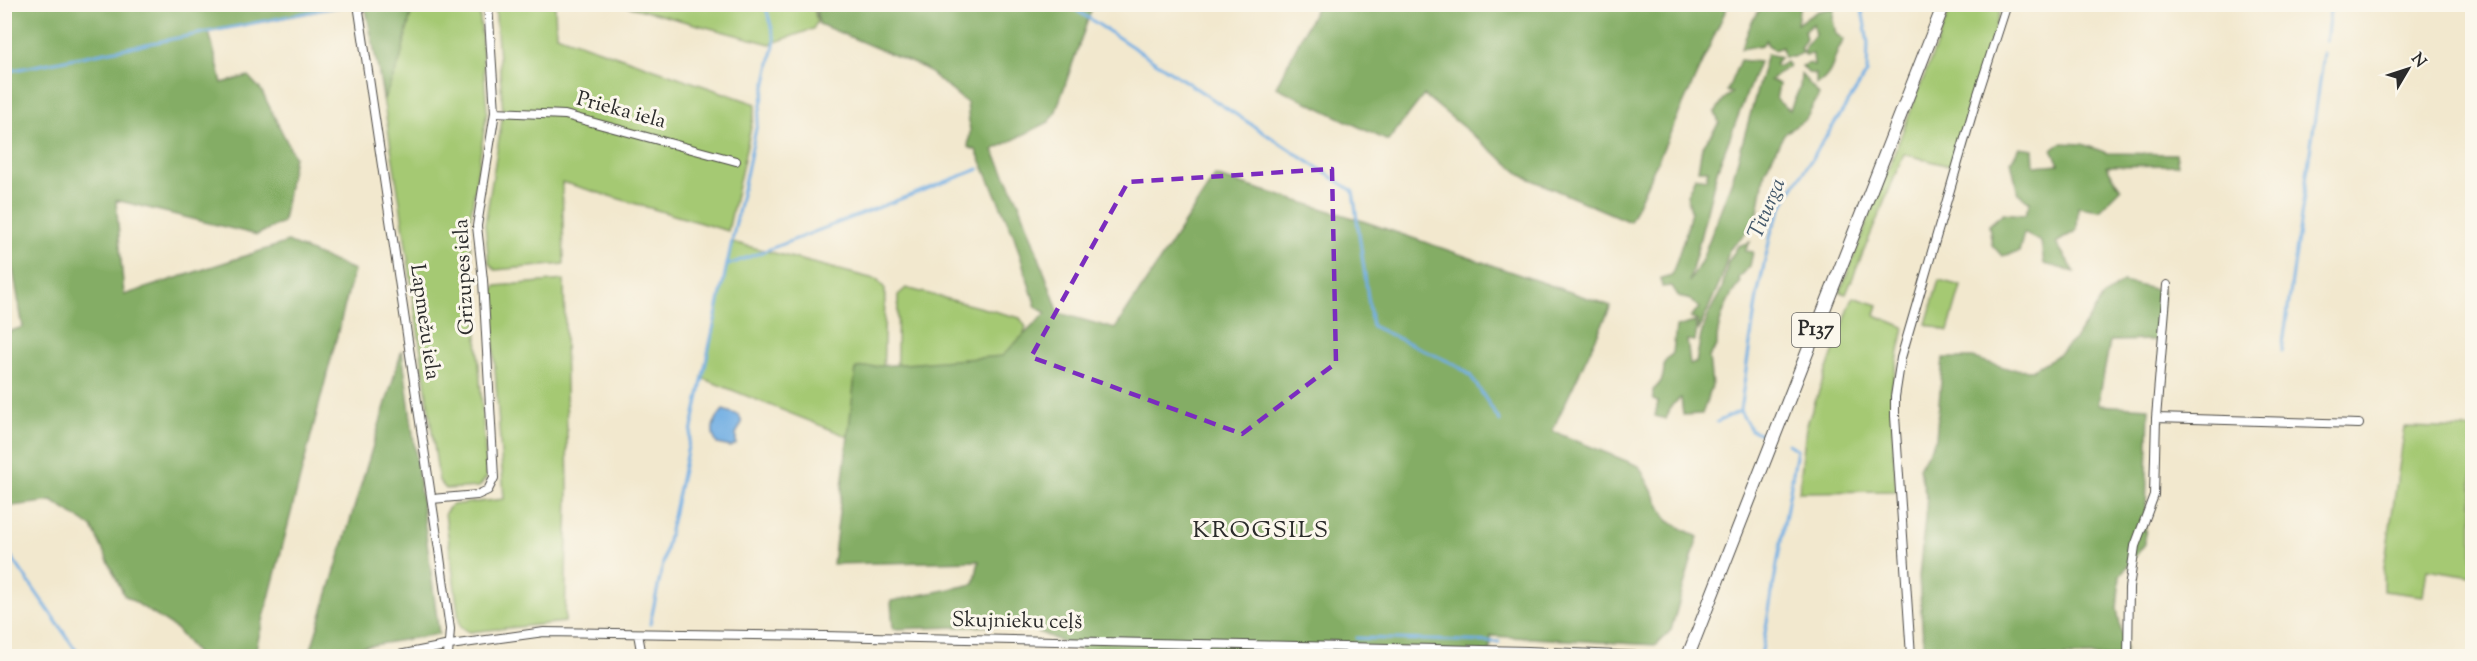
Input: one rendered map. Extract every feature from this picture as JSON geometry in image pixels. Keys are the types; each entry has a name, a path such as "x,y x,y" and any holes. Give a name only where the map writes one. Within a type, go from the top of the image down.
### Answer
{"main road":[{"name":"P137","path":"1688,657 1944,4"}],"street":[{"name":"Lapmežu iela","path":"358,4 450,629 448,657"},
{"name":"Grīzupes iela","path":"432,499 477,495 488,490 494,478 483,280 477,226 495,112 488,4"},
{"path":"1911,657 1895,416 1897,378 1964,141 2007,4"},
{"name":"Prieka iela","path":"495,112 565,115 736,161"},
{"path":"2128,657 2129,588 2135,546 2154,495 2156,418 2167,285"},
{"path":"2156,418 2359,424"},
{"name":"Skujnieku ceļš","path":"394,657 450,645 544,632 1211,645 1641,657"},
{"path":"638,634 642,657"},
{"path":"1202,657 1211,645"}],"highlighted area":[{"path":"1332,169 1336,363 1242,434 1031,357 1128,182"}],"green space":[{"path":"5,4 351,5 209,32 222,83 248,76 261,90 294,156 283,222 257,235 116,200 124,295 288,242 354,270 254,656 199,656 175,628 124,595 92,527 52,501 5,507 5,333 23,327 5,224"},
{"path":"1318,4 1728,5 1630,222 1523,176 1424,95 1388,141 1276,87"},
{"path":"365,5 413,5 400,61 384,99"},
{"path":"368,5 479,5 487,111 469,226 487,477 479,487 446,489 439,481 400,203"},
{"path":"495,5 555,5 556,35 756,104 728,231 562,182 564,264 495,270 489,263 485,225 503,113"},
{"path":"623,5 813,5 817,22 813,29 770,44"},
{"path":"815,5 1093,5 1055,114 1049,122 993,150 1020,205 1059,313 1115,329 1215,176 1357,219 1611,306 1552,431 1639,466 1668,521 1698,537 1671,630 1656,645 1491,636 1490,656 1095,656 1022,625 893,629 891,601 974,584 979,561 833,564 856,368 1002,356 1046,313 1036,307 1014,236 976,150 968,147 970,132 967,103 924,68 819,24"},
{"path":"1763,5 1802,5 1797,24 1818,11 1834,8 1833,20 1836,34 1844,40 1831,70 1823,80 1816,85 1816,74 1808,73 1802,66 1810,63 1814,66 1813,54 1805,55 1805,47 1815,35 1813,24 1804,31 1806,39 1800,49 1803,53 1793,57 1784,57 1782,47 1774,50 1766,40 1762,45 1741,49 1752,21"},
{"path":"1952,5 2002,5 1953,167 1904,154 1846,294 1840,292"},
{"path":"1767,54 1781,57 1775,63 1777,67 1786,62 1789,66 1770,80 1779,84 1776,100 1790,110 1800,87 1801,74 1819,95 1806,119 1784,134 1765,171 1758,212 1745,234 1729,250 1722,277 1699,330 1697,321 1690,317 1699,308 1691,300 1679,297 1672,286 1662,287 1661,278 1672,275 1687,229 1691,211 1687,195 1695,177 1706,179 1708,170 1698,170 1702,147 1719,123 1715,112 1724,99 1732,93 1727,91 1740,60 1759,62 1717,171 1689,282 1701,262 1733,177"},
{"path":"2061,143 2082,144 2107,153 2176,154 2178,165 2106,166 2121,189 2100,210 2078,207 2077,230 2056,243 2075,272 2044,264 2041,242 2024,233 2019,252 2002,256 1992,245 1989,225 2003,213 2025,215 2030,202 2018,193 2011,161 2020,147 2033,149 2034,166 2059,164 2052,150"},
{"path":"732,242 878,280 885,289 882,440 874,447 702,378"},
{"path":"1750,242 1745,251 1753,252 1750,266 1739,278 1741,282 1727,303 1718,330 1717,346 1709,357 1712,386 1702,414 1683,415 1681,398 1672,405 1666,419 1655,416 1658,402 1653,400 1653,390 1662,378 1664,363 1673,353 1676,327 1695,322 1697,329 1695,341 1687,340 1690,364 1696,363 1701,335 1722,289 1728,262 1738,246"},
{"path":"564,280 568,492 565,622 469,632 460,627 445,513 451,505 504,499 490,295 496,286"},
{"path":"1939,280 1961,286 1948,331 1926,324"},
{"path":"2123,282 2163,291 2157,340 2110,341 2098,405 2149,408 2145,544 2120,576 2117,609 2125,650 2123,656 1924,656 1919,577 1927,499 1919,468 1936,438 1943,358 1973,358 2010,369 2032,370 2055,357 2076,338 2103,297"},
{"path":"906,288 1020,318 1026,327 981,478 895,448 898,295"},
{"path":"1853,297 1878,305 1875,315 1904,327 1891,391 1896,491 1799,492 1806,427"},
{"path":"402,350 439,634 309,656"},
{"path":"2405,427 2472,429 2472,576 2427,569 2423,596 2383,591 2383,574"}],"water":[{"path":"723,410 739,415 742,423 736,434 736,444 731,447 717,444 713,434 715,422"}],"waterway":[{"path":"4,72 351,4"},
{"path":"650,624 775,40 765,4"},
{"path":"1067,4 1353,191 1372,326 1456,365 1470,375 1500,421"},
{"name":"Titurga","path":"1762,434 1751,430 1740,411 1757,296 1772,229 1787,197 1867,73 1868,43 1861,4"},
{"path":"2326,41 2331,4"},
{"path":"2282,351 2324,53"},
{"path":"728,265 979,169"},
{"path":"1717,422 1740,411"},
{"name":"Titurga","path":"1761,656 1797,450 1788,444"},
{"path":"4,546 80,656"},
{"path":"1356,638 1499,642"},
{"path":"650,649 653,656"}],"district":[{"name":"KROGSILS","path":"1261,531"}]}
